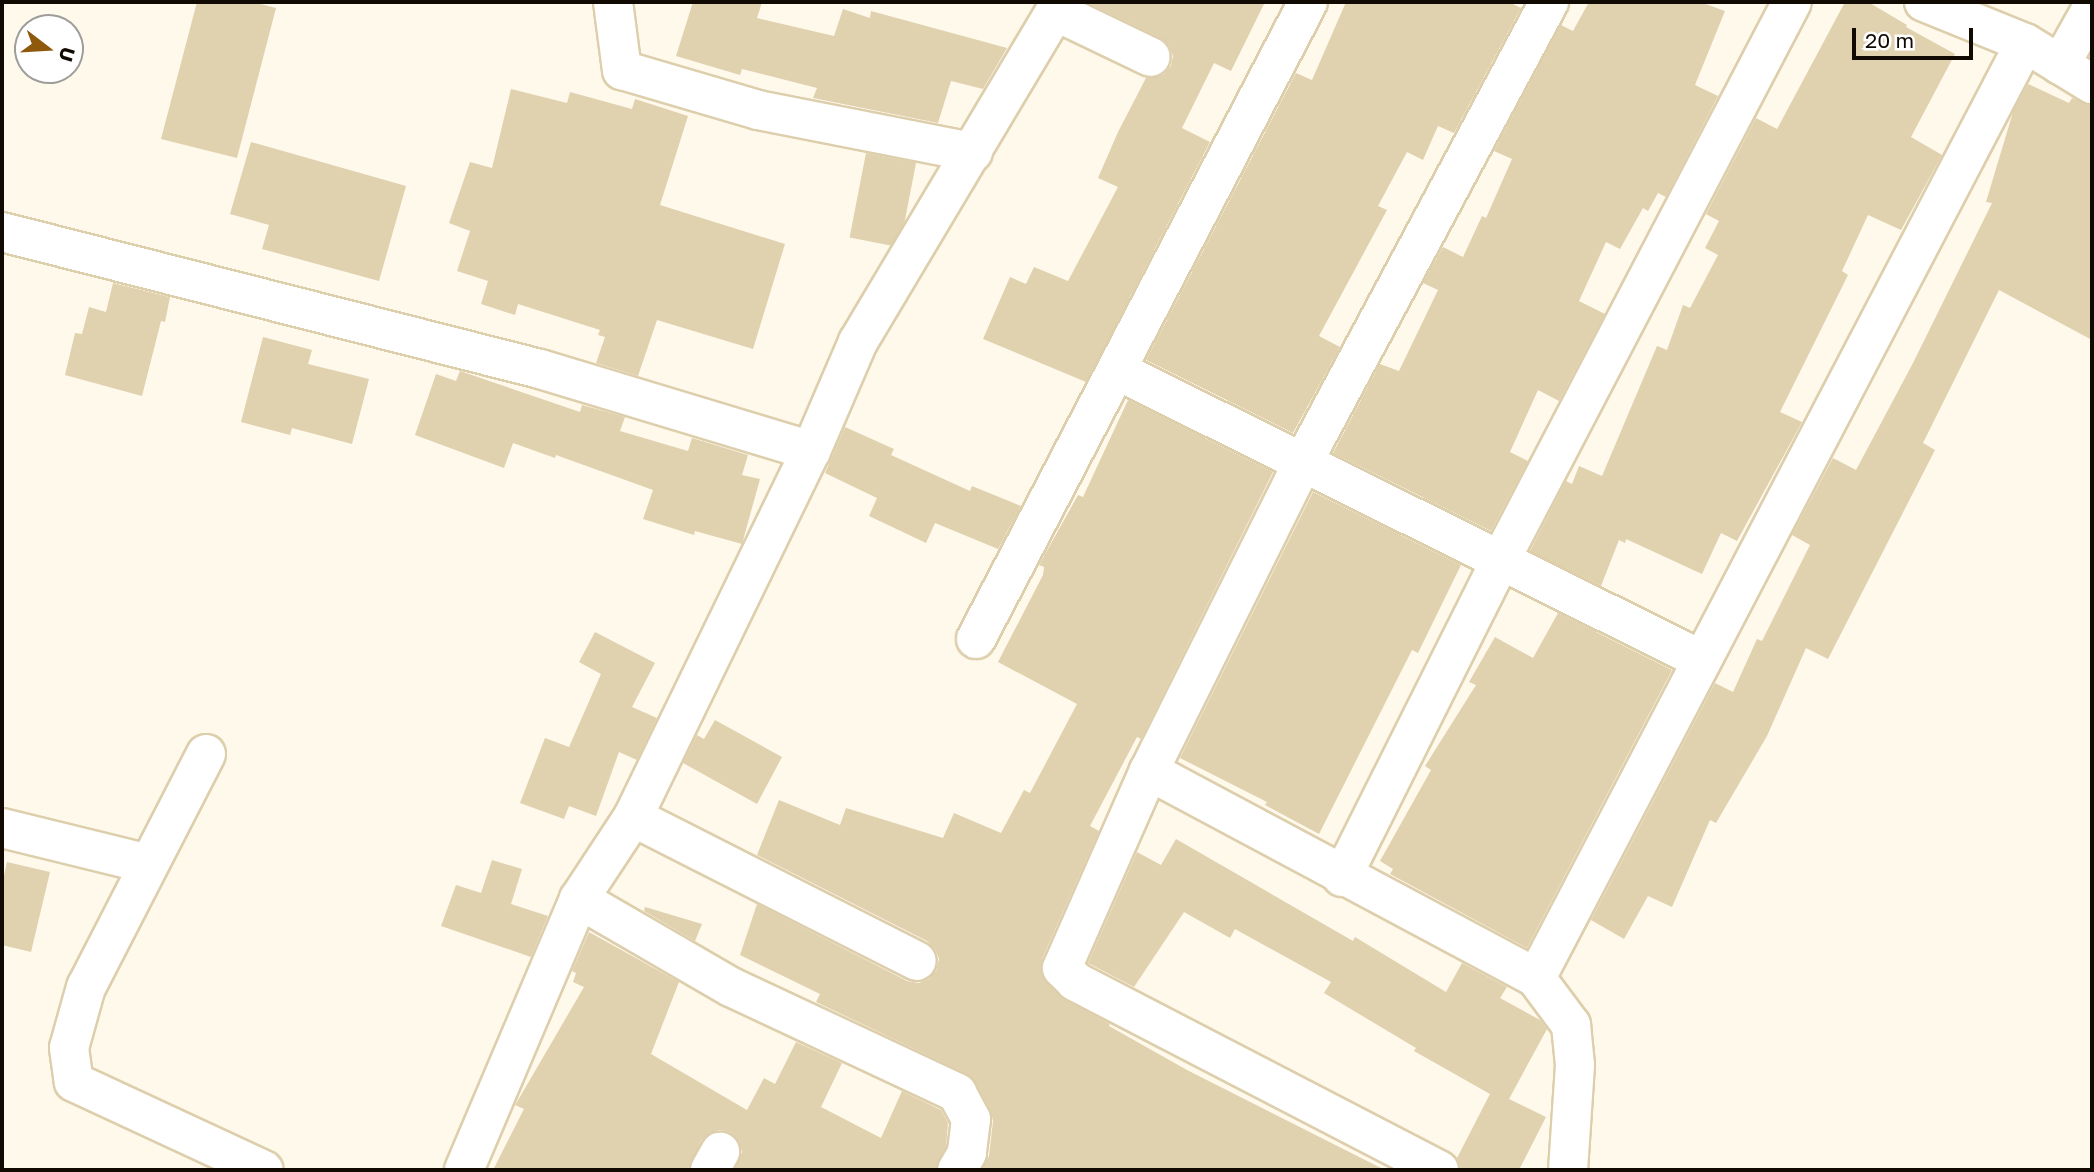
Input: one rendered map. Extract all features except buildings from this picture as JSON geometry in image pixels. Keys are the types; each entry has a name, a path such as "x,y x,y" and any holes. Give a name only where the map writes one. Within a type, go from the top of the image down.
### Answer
{"street":[{"path":"613,2 622,70 758,110 973,152"},
{"path":"976,639 1308,2"},
{"path":"1439,1170 1075,981 1062,968 1149,771 1303,462 1549,2"},
{"path":"1342,877 1501,559 1791,2"},
{"path":"1924,2 2025,43 2076,74 2092,8"},
{"path":"464,1170 579,899 633,817 811,451 858,342 1058,7 1151,57"},
{"path":"1536,978 2025,43"},
{"path":"2,232 540,369 811,451"},
{"path":"1118,371 1702,660"},
{"path":"206,754 86,987 69,1048 74,1082 264,1170"},
{"path":"1149,771 1342,877 1536,978 1571,1026 1574,1065 1568,1170"},
{"path":"633,817 917,961"},
{"path":"2,828 149,864"},
{"path":"579,899 731,987 957,1093 971,1119 967,1153 957,1170"}]}
